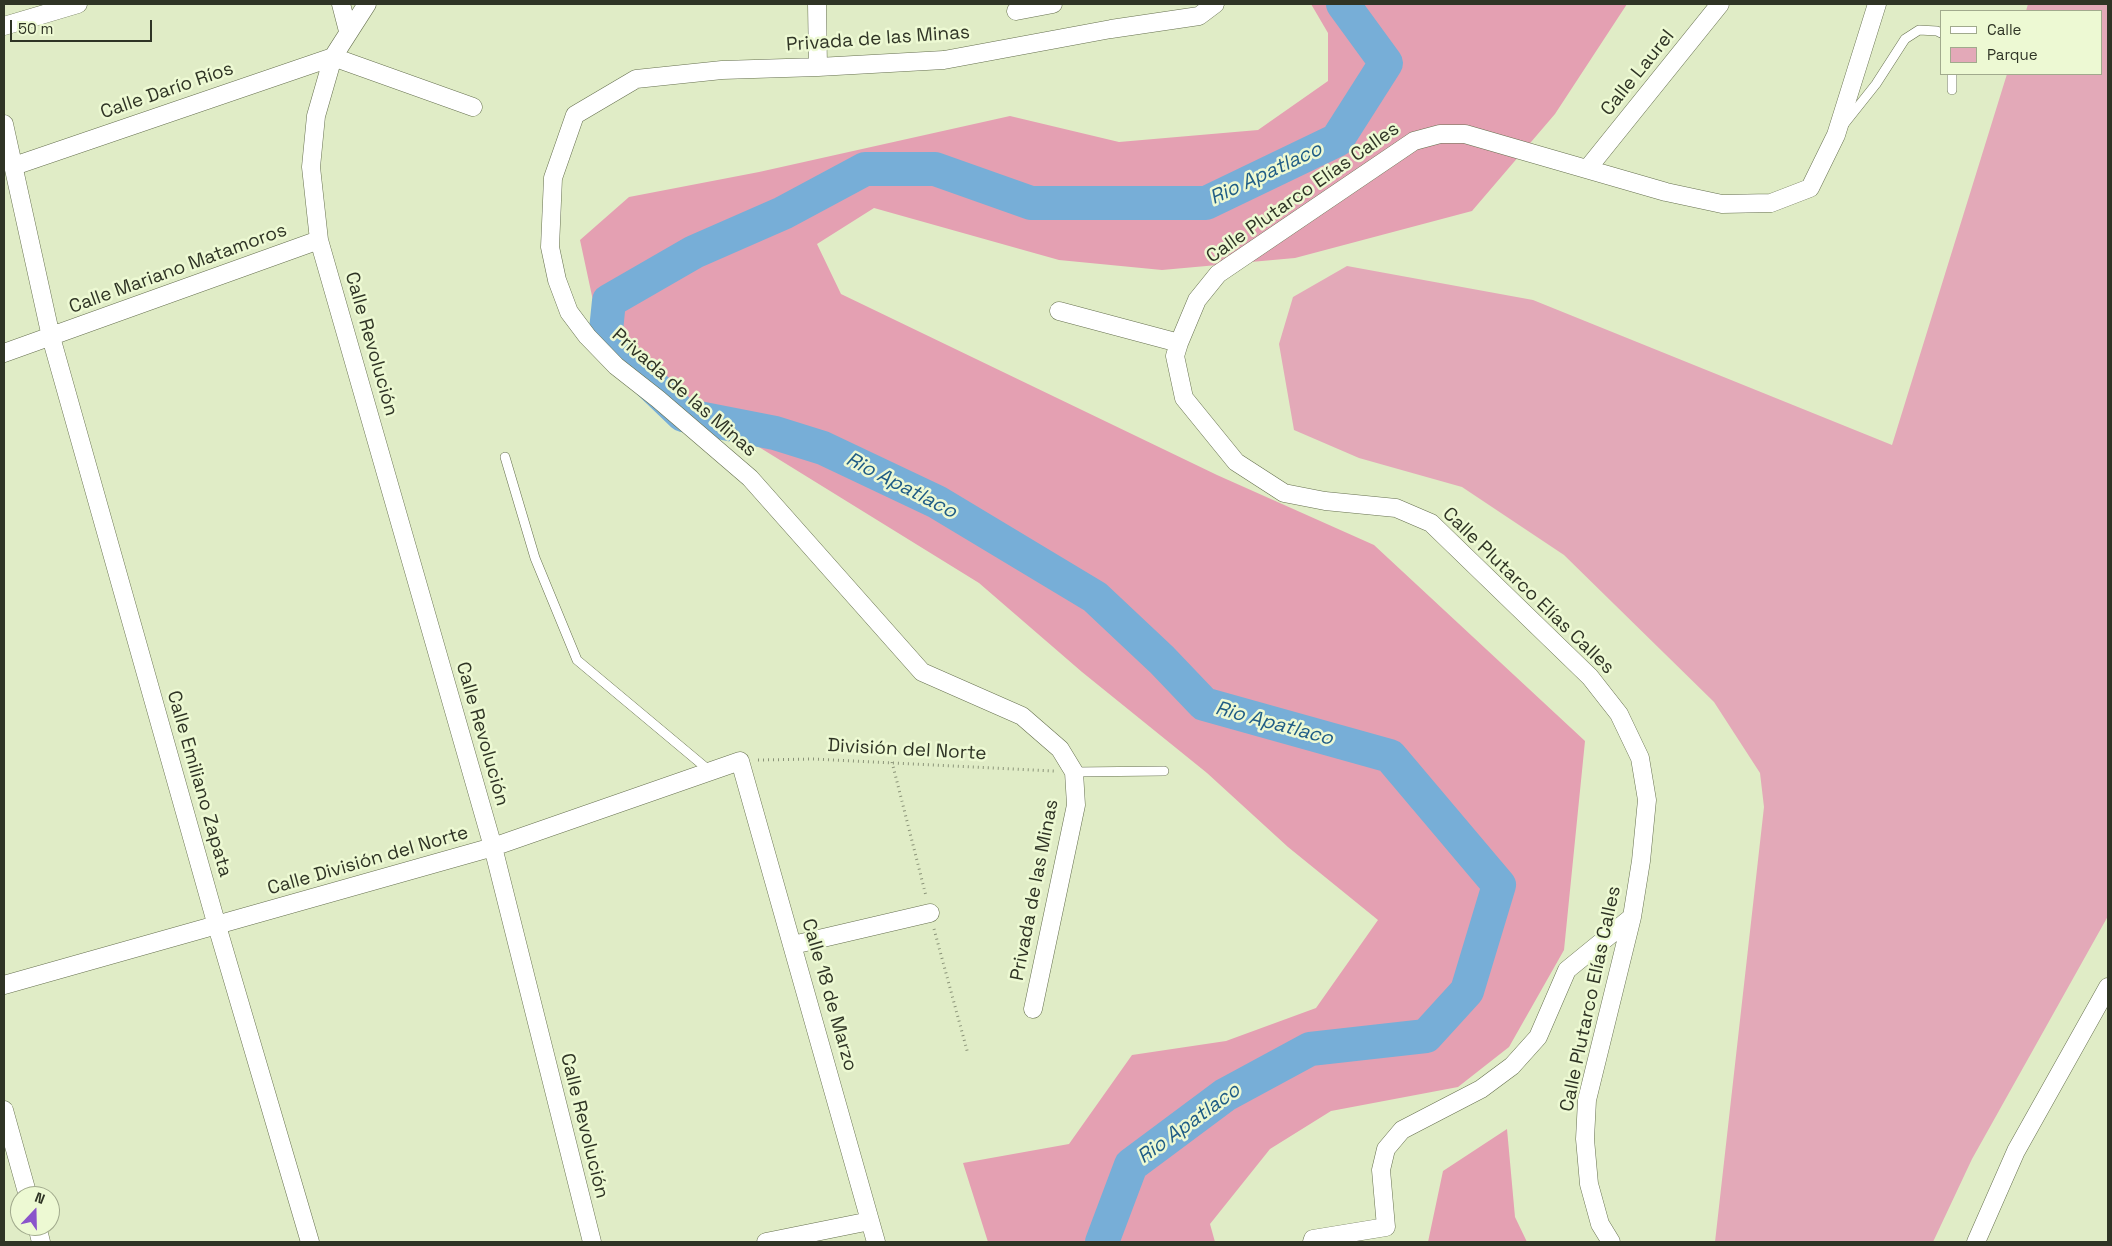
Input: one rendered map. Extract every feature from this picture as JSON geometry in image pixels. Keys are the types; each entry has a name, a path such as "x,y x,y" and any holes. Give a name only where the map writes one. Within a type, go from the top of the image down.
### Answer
{"street":[{"path":"4,26 78,4"},
{"path":"341,4 348,31"},
{"name":"Calle Revolución","path":"367,4 333,57 316,116 310,167 319,240 493,847 592,1242"},
{"path":"817,4 818,67"},
{"path":"1016,11 1053,4"},
{"name":"Privada de las Minas","path":"1033,1009 1076,805 1074,772 1060,750 1022,716 922,672 750,478 658,399 616,366 587,336 569,312 557,280 550,247 552,178 575,116 636,79 722,70 944,60 1111,29 1199,16 1215,4"},
{"name":"Calle Laurel","path":"1588,168 1720,4"},
{"name":"Calle Plutarco Elías Calles","path":"1611,1242 1600,1224 1589,1184 1585,1139 1587,1100 1632,917 1641,861 1647,800 1640,758 1620,714 1590,677 1431,523 1396,508 1325,501 1284,493 1236,462 1184,398 1175,356 1197,300 1218,274 1414,141 1440,134 1466,134 1666,192 1722,204 1771,203 1810,188 1836,135 1877,4"},
{"path":"333,57 473,107"},
{"name":"Calle Darío Ríos","path":"14,166 333,57"},
{"name":"Calle Emiliano Zapata","path":"4,124 51,337 217,926 310,1242"},
{"name":"Calle Mariano Matamoros","path":"4,353 319,240"},
{"path":"1058,311 1179,343"},
{"name":"Calle División del Norte","path":"4,985 493,847 711,772 740,760"},
{"name":"Calle 18 de Marzo","path":"740,760 876,1242"},
{"path":"793,945 930,913"},
{"path":"1312,1242 1313,1239 1386,1227 1382,1170 1386,1149 1402,1130 1481,1089 1512,1066 1538,1037 1567,970 1632,917"},
{"path":"1976,1242 2016,1151 2108,987"},
{"path":"4,1110 25,1186"},
{"path":"766,1242 870,1221"}],"lane":[{"path":"1836,135 1876,84 1905,39 1919,30 1937,30 1940,32"},
{"path":"1952,75 1952,90"},
{"path":"505,457 535,558 577,660 711,772"},
{"path":"1074,772 1164,771"}],"path":[{"name":"División del Norte","path":"740,760 815,759 1074,772"}],"green space":[{"path":"2028,4 2108,4 2108,916 1972,1159 1933,1242 1715,1242 1764,807 1760,773 1714,702 1564,555 1462,487 1359,458 1294,430 1279,344 1293,297 1347,266 1533,300 1892,445 2007,75 2102,75 2102,10 2026,10"}],"shaded area":[{"path":"1311,4 1627,4 1555,114 1472,211 1295,258 1162,270 1059,260 874,208 817,244 841,294 1217,475 1374,545 1585,741 1564,950 1509,1047 1458,1087 1331,1111 1270,1149 1210,1224 1215,1242 988,1242 963,1163 1069,1144 1132,1055 1226,1041 1316,1008 1378,920 1288,847 1207,773 1082,672 979,583 754,444 676,392 595,310 580,240 629,197 759,172 1010,116 1119,142 1258,130 1328,81 1328,33"},
{"path":"1507,1129 1515,1217 1527,1242 1428,1242 1443,1171"}],"waterway":[{"name":"Rio Apatlaco","path":"1102,1242 1131,1165 1225,1095 1310,1049 1426,1036 1467,991 1499,885 1390,756 1204,704 1162,660 1095,597 937,502 823,448 775,433 683,415 605,340 609,301 694,252 783,213 865,169 935,169 1031,203 1206,203 1337,140 1386,63 1343,4"}]}
